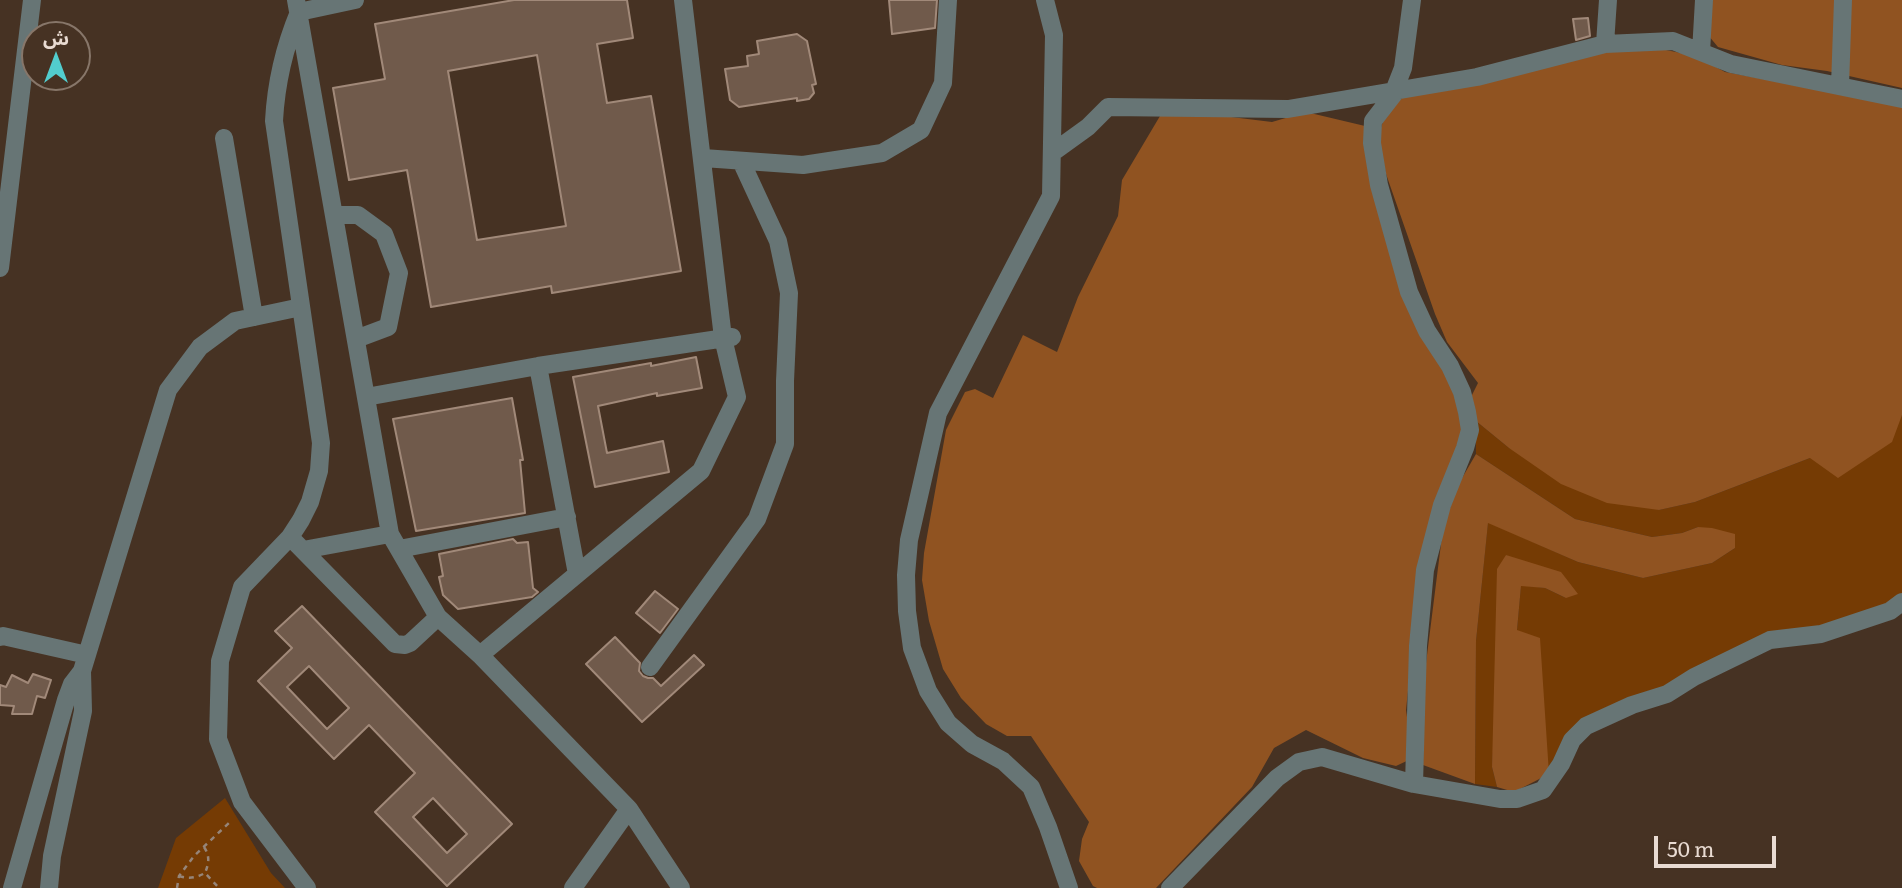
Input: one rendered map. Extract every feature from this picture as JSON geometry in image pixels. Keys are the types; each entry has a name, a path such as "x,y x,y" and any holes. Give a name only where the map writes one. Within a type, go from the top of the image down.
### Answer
{"street":[{"path":"0,268 32,0"},
{"path":"297,6 355,0"},
{"path":"480,656 701,471 737,397 683,0"},
{"path":"703,158 803,164 882,153 921,130 943,83 948,0"},
{"path":"1045,0 1054,35 1051,197 938,413 909,540 907,611 912,648 928,691 948,723 972,744 1003,761 1031,787 1069,888"},
{"path":"1412,0 1403,68 1395,91 1373,121 1372,143 1379,185 1409,292 1427,331 1450,366 1462,392 1470,430 1442,505 1425,570 1418,646 1414,784"},
{"path":"1605,44 1608,0"},
{"path":"1701,52 1704,0"},
{"path":"1840,86 1843,0"},
{"path":"297,6 394,541 438,618 480,656 629,809 681,888"},
{"path":"297,6 278,81 274,121 321,443 320,457 316,484 301,520 290,537 242,587 220,661 218,739 242,802 307,888"},
{"path":"1052,153 1088,127 1108,107 1288,108 1477,76 1605,44 1672,41 1731,64 1902,99"},
{"path":"224,138 254,317"},
{"path":"650,667 757,519 785,444 789,293 778,241 741,161"},
{"path":"334,215 358,215 384,234 398,273 388,327 356,339"},
{"path":"49,888 52,856 83,712 85,663 168,390 200,347 235,321 301,307"},
{"path":"366,397 538,366 728,337"},
{"path":"538,366 577,574"},
{"path":"303,550 394,541 567,517"},
{"path":"290,537 395,644 410,643 438,618"},
{"path":"1170,888 1277,778 1299,762 1322,757 1414,784 1500,799 1517,799 1543,790 1561,764 1572,740 1586,726 1632,705 1667,694 1694,677 1770,640 1821,634 1889,611 1902,603"},
{"path":"0,637 85,663"},
{"path":"12,888 66,700 85,663"},
{"path":"46,771 69,776"},
{"path":"573,888 629,809"}],"path":[{"path":"177,888 179,876 194,856 231,821"},
{"path":"179,876 198,877 205,873 208,853 204,847"},
{"path":"205,873 219,888"}],"shaded area":[{"path":"1711,0 1902,0 1902,88 1827,71 1782,65 1718,47 1708,35"},
{"path":"1651,47 1696,56 1725,72 1902,104 1902,415 1892,442 1838,478 1810,458 1695,502 1659,510 1607,503 1561,484 1476,421 1470,399 1478,383 1447,342 1386,174 1378,138 1386,111 1402,98 1598,52"},
{"path":"1306,112 1365,126 1374,195 1458,388 1466,424 1417,604 1406,710 1413,758 1396,766 1363,758 1306,730 1274,748 1252,787 1156,888 1097,888 1093,886 1079,861 1082,839 1089,822 1031,736 1007,736 986,724 961,698 943,669 929,621 922,580 924,553 946,430 965,392 975,389 993,398 1023,335 1057,352 1078,297 1118,216 1122,180 1160,116 1223,116 1272,122"},
{"path":"1902,415 1902,598 1887,608 1800,631 1659,693 1597,716 1549,774 1517,630 1521,585 1545,588 1566,598 1506,555 1492,767 1497,787 1475,784 1476,641 1488,522 1578,562 1643,578 1712,563 1735,548 1698,527 1682,533 1652,537 1575,519 1476,454 1476,421 1509,448 1659,510 1695,502 1810,458"},
{"path":"1476,454 1575,519 1652,537 1682,533 1698,527 1712,528 1735,534 1735,548 1712,563 1643,578 1578,562 1488,523 1476,641 1475,784 1423,765 1424,679 1443,528 1458,485"},
{"path":"1506,555 1561,572 1578,594 1566,598 1545,588 1521,586 1517,630 1540,638 1549,774 1514,792 1497,787 1492,767 1497,569"},
{"path":"225,798 271,873 285,888 158,888 176,838"}],"building":[{"path":"514,0 627,0 633,38 597,44 607,103 651,96 681,271 552,293 551,286 431,307 407,170 349,180 333,88 385,79 375,24","holes":["537,55 566,226 477,240 448,71"]},
{"path":"889,0 937,0 935,28 892,34"},
{"path":"1588,18 1590,36 1576,40 1573,19"},
{"path":"797,34 807,41 816,84 812,85 814,93 809,99 797,101 797,98 739,107 730,100 725,69 748,66 747,56 759,54 757,41"},
{"path":"696,357 702,388 657,396 657,393 598,406 607,453 663,441 669,472 595,487 573,377"},
{"path":"512,398 523,460 520,460 525,513 416,531 393,419"},
{"path":"513,539 517,543 528,542 533,588 538,592 532,597 458,609 443,595 439,577 443,576 439,554"},
{"path":"655,591 678,609 660,633 636,613"},
{"path":"302,606 512,824 447,886 375,812 415,773 369,725 334,759 258,681 292,648 275,631","holes":["309,666 349,708 327,729 287,687","433,798 467,834 447,853 413,817"]},
{"path":"615,637 640,663 639,671 643,676 653,678 661,686 694,655 704,665 642,722 586,664"},
{"path":"33,674 51,680 45,698 37,696 32,714 12,714 14,706 0,705 0,685 6,687 12,675 28,683"}]}
